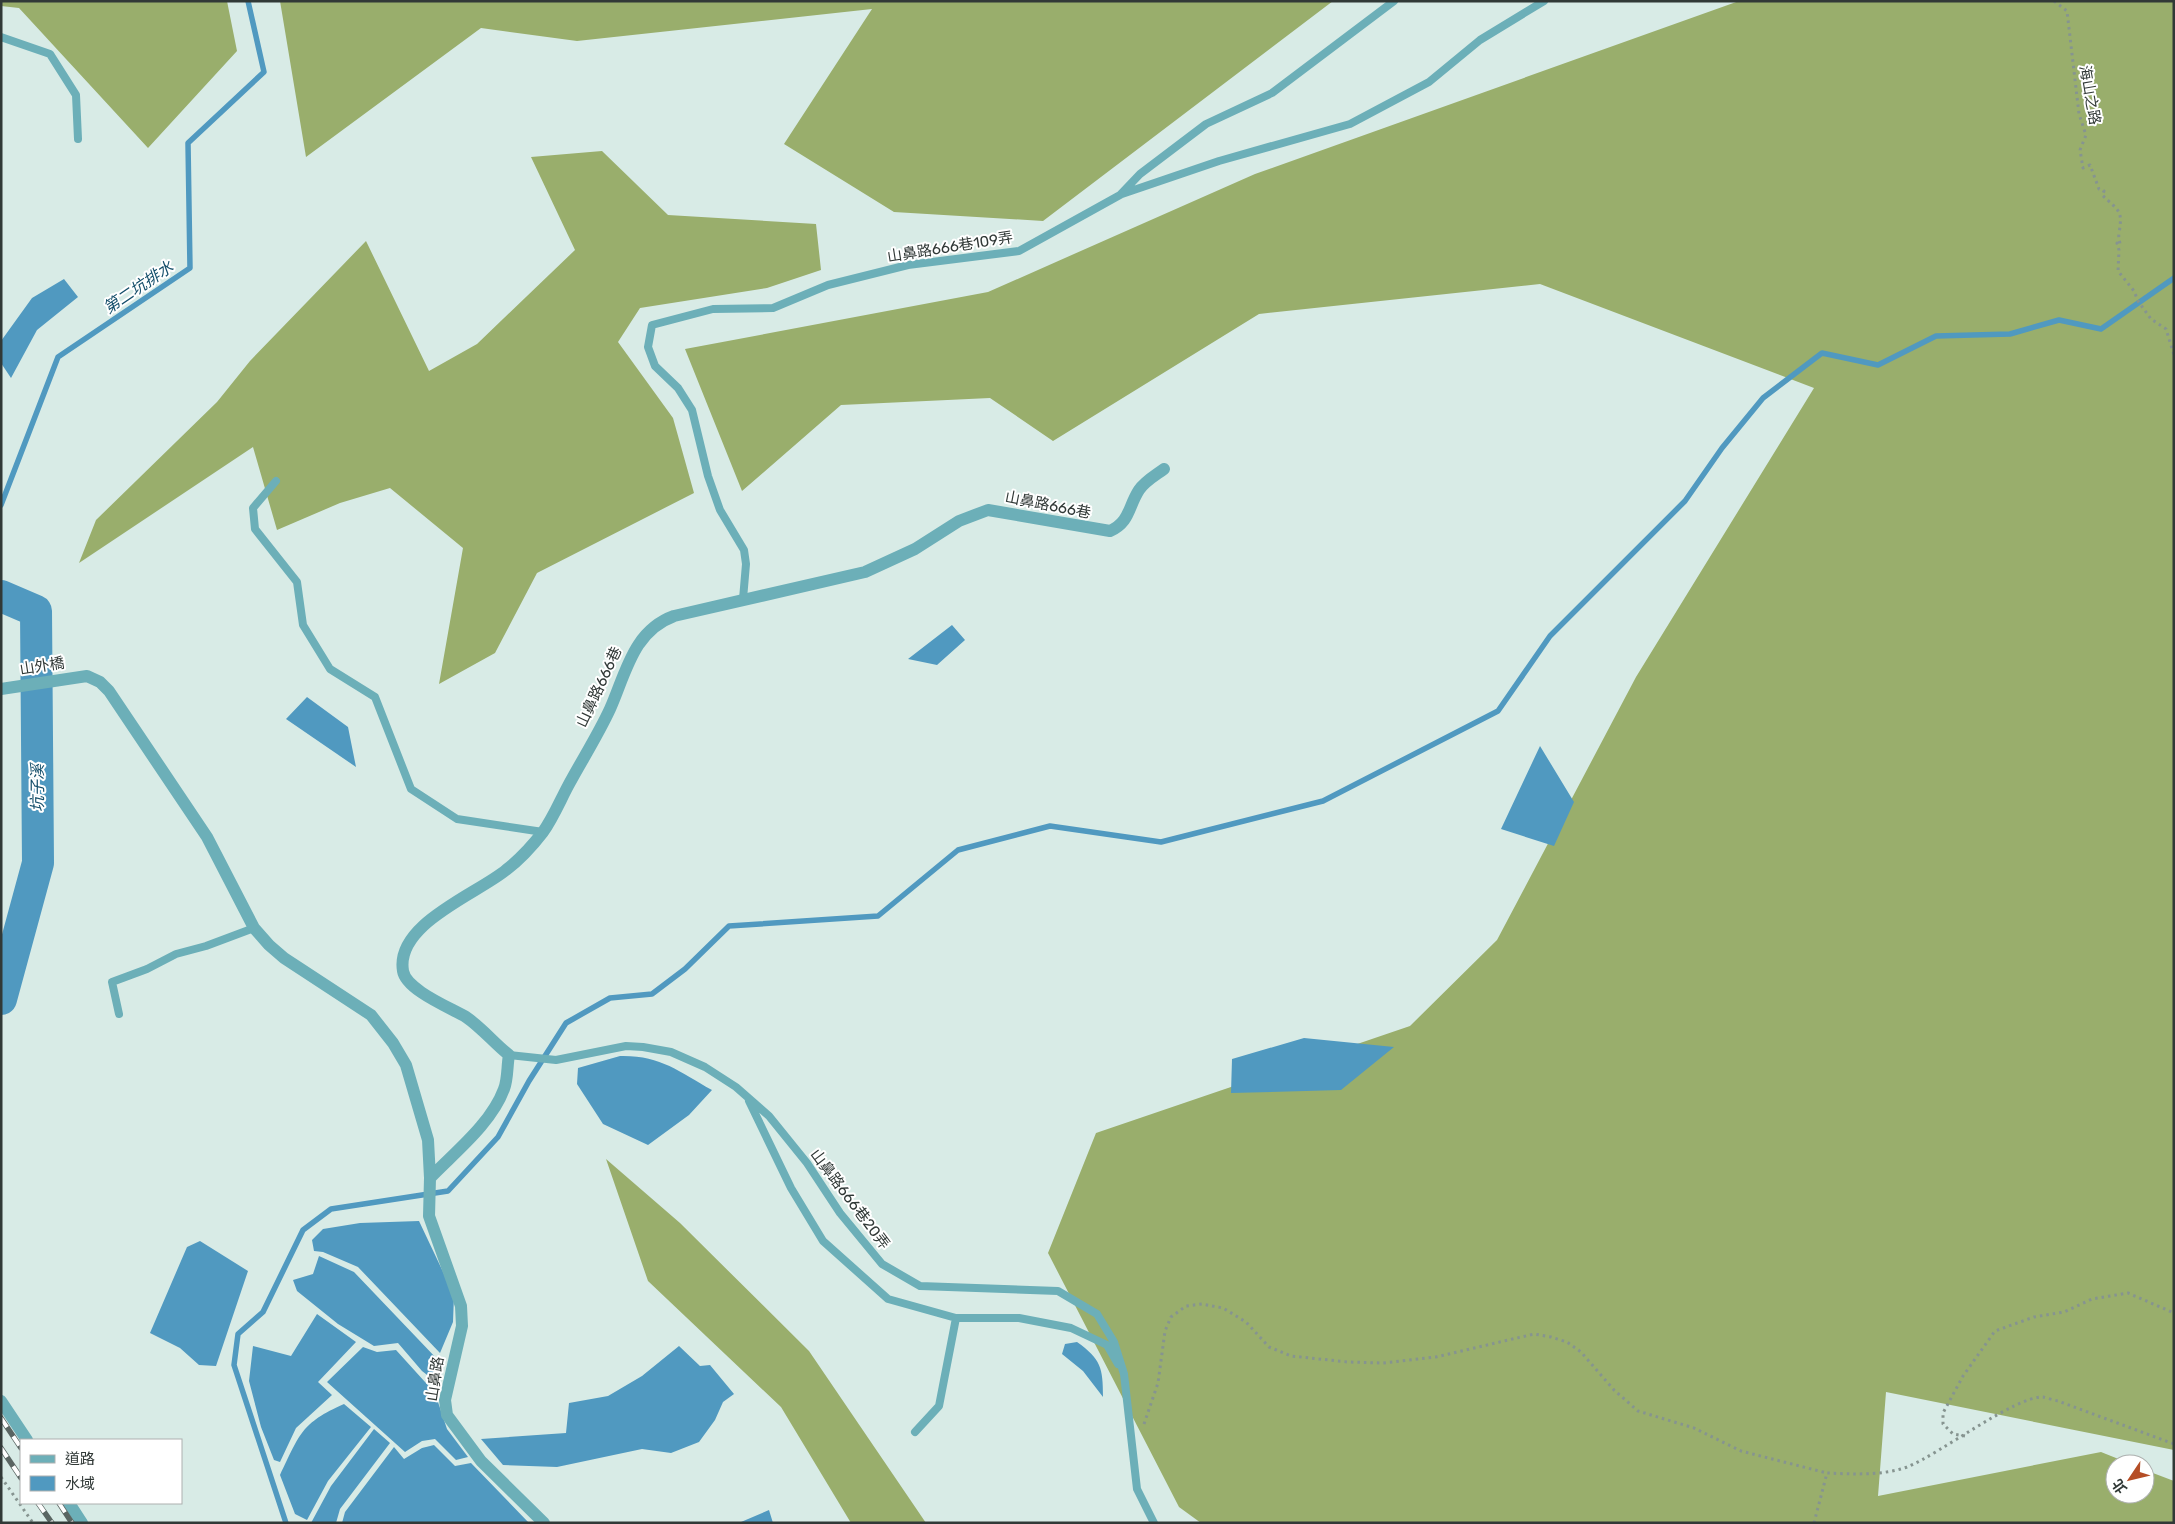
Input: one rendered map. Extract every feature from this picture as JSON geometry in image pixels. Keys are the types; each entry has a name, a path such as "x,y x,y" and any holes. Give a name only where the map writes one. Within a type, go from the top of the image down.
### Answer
{"street":[{"name":"山鼻路666巷","path":"508,1055 466,1018 425,995 410,982 403,972 405,952 412,939 430,920 506,870 543,832 610,710 632,655 650,629 660,621 674,616 866,572 915,549 959,521 988,510 1110,531 1125,522 1130,505 1144,484 1164,469"},
{"name":"山外橋","path":"1,689 87,676"},
{"name":"山鼻路","path":"87,676 100,682 109,691 197,822 254,928 284,958 371,1014 393,1043 406,1065 428,1140 430,1182 428,1209 434,1235 454,1283 461,1306 462,1326 445,1400 447,1415 481,1461 544,1523"},
{"path":"430,1182 486,1119 495,1106 504,1088 508,1055"},
{"path":"1,1402 26,1439"},
{"path":"70,1504 82,1523"}],"lane":[{"name":"山鼻路666巷109弄","path":"744,599 746,564 744,550 720,510 708,476 692,410 678,388 655,366 648,347 652,325 713,309 773,308 828,285 908,265 1019,251 1120,195 1140,174 1206,124 1272,93 1394,1"},
{"path":"1120,195 1219,161 1350,124 1429,82 1480,40 1544,1"},
{"path":"1,37 50,54 76,95 78,139"},
{"path":"276,481 253,508 255,529 298,582 304,625 330,669 375,697 411,789 457,819 543,832"},
{"path":"119,1014 112,982 147,969 176,954 206,946 254,928"},
{"name":"山鼻路666巷20弄","path":"508,1055 545,1060 570,1058 626,1046 671,1052 705,1067 746,1096 769,1116 808,1163 840,1213 882,1264 920,1286 1058,1291 1097,1314 1114,1342 1124,1374 1137,1489 1154,1523"},
{"path":"746,1096 790,1188 823,1241 888,1299 956,1318 1019,1318 1071,1328 1107,1345 1124,1374"},
{"path":"915,1432 939,1406 956,1318"}],"path":[{"name":"海山之路","path":"2054,1 2067,11 2079,114 2086,135 2080,150 2084,168 2090,165 2099,189 2104,192 2102,195 2116,206 2121,215 2122,226 2118,237 2120,245 2117,243 2119,250 2118,271 2134,291 2138,302 2151,319 2166,329 2174,354"},
{"path":"1965,1436 1953,1434 1943,1424 1943,1413 1963,1376 1995,1331 2034,1316 2064,1312 2092,1298 2128,1293 2174,1313"},
{"path":"1131,1444 1142,1429 1158,1383 1166,1330 1171,1317 1186,1306 1202,1304 1223,1308 1246,1322 1269,1347 1291,1356 1348,1362 1383,1363 1436,1357 1534,1334 1551,1336 1567,1342 1581,1352 1614,1390 1638,1411 1694,1428 1741,1451 1826,1473 1854,1474 1904,1468 1930,1457 2006,1410 2029,1400 2042,1397 2091,1412 2174,1444"},
{"path":"1814,1523 1826,1473"},
{"path":"1,1477 33,1523"}],"green space":[{"path":"1,1 227,1 237,51 148,148 19,8 1,6"},
{"path":"280,1 1333,1 1043,221 894,212 784,144 872,9 577,41 481,28 306,157"},
{"path":"1739,1 2174,1 2174,1450 1886,1392 1878,1496 2101,1452 2106,1454 2105,1504 2155,1504 2155,1474 2174,1481 2174,1523 1201,1523 1179,1507 1048,1253 1096,1133 1410,1026 1497,940 1636,677 1814,388 1540,284 1259,314 1053,441 990,398 841,405 742,491 685,349 988,292 1255,174"},
{"path":"602,151 668,215 816,224 821,270 767,288 640,308 618,342 673,418 694,493 537,573 495,653 439,684 463,548 390,488 340,503 277,530 253,447 79,563 96,520 217,402 250,361 366,241 429,371 477,344 575,250 531,157"},
{"path":"606,1159 680,1223 809,1351 926,1523 851,1523 781,1407 648,1281"}],"water":[{"path":"64,279 78,297 37,330 11,378 1,363 1,341 32,298"},
{"path":"952,625 965,640 937,665 908,659"},
{"path":"307,697 348,727 356,767 286,719"},
{"path":"1540,746 1574,802 1554,846 1501,829"},
{"path":"1304,1038 1394,1047 1341,1090 1231,1093 1232,1059"},
{"path":"620,1056 634,1056 658,1061 712,1090 689,1115 648,1145 603,1124 577,1084 578,1068"},
{"path":"419,1221 454,1295 453,1322 440,1353 358,1267 323,1252 314,1251 312,1240 323,1229 360,1223"},
{"path":"200,1241 248,1271 216,1366 199,1365 180,1348 150,1333 187,1247"},
{"path":"319,1256 354,1272 438,1360 440,1368 435,1381 422,1371 398,1343 374,1346 338,1324 297,1291 293,1280 313,1274"},
{"path":"317,1314 356,1342 318,1382 332,1395 296,1428 280,1462 274,1460 261,1427 249,1381 253,1346 291,1356"},
{"path":"1077,1342 1096,1359 1099,1365 1103,1397 1083,1371 1062,1354 1065,1344"},
{"path":"679,1346 700,1366 710,1365 734,1394 723,1402 715,1420 699,1442 671,1453 642,1449 557,1467 503,1465 481,1439 566,1433 569,1403 608,1396 642,1376"},
{"path":"363,1347 377,1352 396,1350 435,1393 447,1429 468,1457 456,1460 435,1439 422,1441 405,1452 327,1382"},
{"path":"344,1404 371,1427 328,1481 307,1520 295,1514 280,1475 303,1431 319,1417"},
{"path":"374,1429 390,1443 340,1509 336,1523 311,1523 331,1486"},
{"path":"434,1445 455,1466 471,1463 529,1523 342,1523 345,1512 394,1447 404,1459 422,1448"},
{"path":"769,1510 773,1523 738,1523 741,1522"}],"waterway":[{"name":"第二坑排水","path":"1,505 58,357 190,268 188,143 264,72 248,1"},
{"path":"286,1523 234,1365 238,1334 263,1312 303,1230 331,1209 448,1191 498,1137 529,1081 566,1023 610,998 652,994 685,969 729,926 878,916 958,850 1050,826 1161,842 1323,801 1498,711 1550,636 1685,501 1722,448 1763,398 1822,353 1878,365 1936,336 2010,334 2059,320 2101,329 2174,278"},
{"name":"坑子溪","path":"1,596 36,611 38,863 1,999"}],"railway":[{"path":"1,1418 20,1446"},
{"path":"1,1448 20,1476"},
{"path":"39,1504 52,1523"},
{"path":"60,1504 72,1523"}]}
